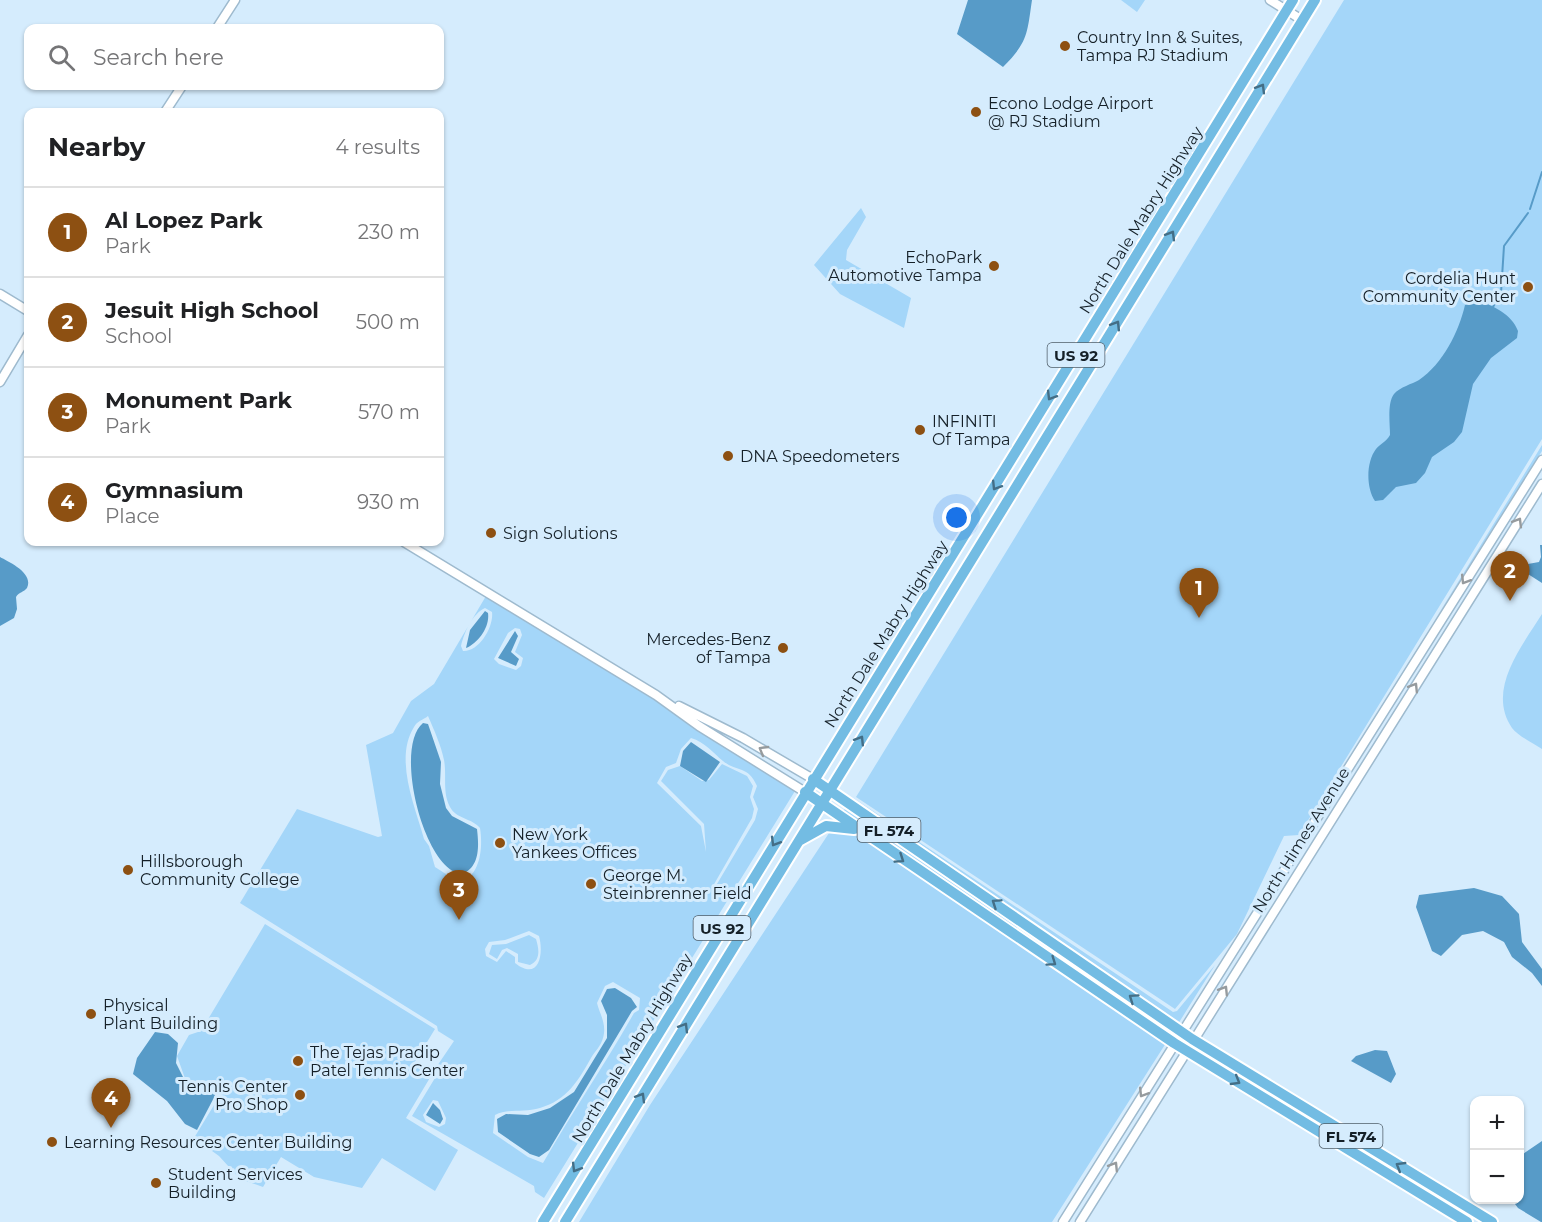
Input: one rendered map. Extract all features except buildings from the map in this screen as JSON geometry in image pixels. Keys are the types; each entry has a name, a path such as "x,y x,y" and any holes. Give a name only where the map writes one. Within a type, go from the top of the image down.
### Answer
{"main road":[{"name":"North Dale Mabry Highway","path":"543,1222 1293,0"},
{"name":"North Dale Mabry Highway","path":"565,1222 1315,0"},
{"path":"1218,123 1234,132"},
{"name":"FL 574","path":"813,779 1181,1032 1492,1222"},
{"name":"FL 574","path":"805,792 1174,1043 1467,1222"},
{"path":"796,843 826,826 835,825 860,831"},
{"path":"564,1188 580,1198"}],"street":[{"path":"220,24 235,0"},
{"path":"1270,0 1302,20"},
{"path":"168,108 179,90"},
{"path":"0,294 24,309"},
{"path":"0,382 24,342"},
{"name":"North Himes Avenue","path":"1063,1222 1426,641 1542,460"},
{"name":"North Himes Avenue","path":"1080,1222 1192,1039 1542,484"},
{"path":"411,546 656,695 699,726 805,792"},
{"path":"1478,560 1491,567"},
{"path":"1426,641 1438,649"},
{"path":"656,695 743,738 813,779"},
{"path":"1371,730 1383,736"}],"shaded area":[{"path":"968,0 1032,0 1022,44 1003,67 957,34"},
{"path":"1121,0 1145,0 1137,12"},
{"path":"1344,0 1542,0 1542,439 1299,835 1284,836 1237,934 1175,1009 856,797"},
{"path":"861,208 866,217 847,250 846,260 911,298 904,328 840,294 814,265"},
{"path":"1476,300 1506,315 1518,331 1517,338 1491,358 1473,384 1462,432 1454,442 1432,457 1425,473 1416,483 1396,487 1383,500 1375,501 1369,482 1370,461 1376,449 1390,435 1390,403 1394,394 1419,380 1443,356 1459,325 1465,305"},
{"path":"1542,445 1542,451 1433,623"},
{"path":"1540,545 1542,545 1542,583 1514,565 1516,562 1528,564 1539,562"},
{"path":"0,557 20,569 28,583 27,588 16,597 17,609 14,618 0,626"},
{"path":"486,596 653,698 700,732 795,791 544,1198 535,1192 534,1186 412,1116 435,1078 433,1072 454,1041 438,1031 437,1026 240,903 297,809 378,837 382,836 366,745 393,733 411,701 434,684 467,628 461,646 463,651 475,647 484,638 491,625 492,612 485,608 473,618","holes":["515,628 520,629 522,635 515,652 523,658 521,666 516,670 499,664 494,659 508,633","428,716 444,760 445,790 450,807 456,814 480,828 479,860 472,874 460,883 435,867 429,846 424,839 408,783 406,768 408,740 415,725","691,738 705,745 723,761 750,775 757,786 753,797 758,809 755,820 714,889 713,886 752,818 754,809 750,797 753,786 747,776 722,764 709,780 702,781 680,766 668,770 661,781 704,824 706,852 701,826 657,783 666,767 676,763 681,749","529,931 539,936 538,963 530,969 515,963 515,957 506,951 497,962 486,956 485,949 489,942 505,940","613,982 640,998 639,1010 634,1013 543,1163 528,1157 493,1133 495,1115 540,1108 558,1100 571,1089 603,1038 604,1024 597,1003 605,986","433,1100 438,1101 446,1118 445,1124 439,1127 426,1122 423,1115"]},
{"path":"485,611 488,613 488,618 485,629 479,638 466,648 470,630"},
{"path":"1542,614 1542,749 1512,728 1505,714 1503,699 1510,669"},
{"path":"515,631 518,636 511,652 519,659 516,666 498,658"},
{"path":"423,723 428,724 441,762 440,784 446,808 452,816 477,829 478,849 475,861 468,871 462,874 448,868 436,853 425,831 417,806 412,781 411,756 415,736"},
{"path":"691,742 720,762 706,782 680,766 683,751"},
{"path":"852,797 1173,1012 1177,1011 1215,965 1178,1024"},
{"path":"847,806 1173,1032 1171,1035 842,813"},
{"path":"831,830 858,835 1166,1043 1052,1222 579,1222 650,1105"},
{"path":"1474,888 1502,896 1519,914 1522,942 1542,969 1542,986 1532,973 1512,957 1504,942 1483,931 1462,935 1441,956 1432,951 1416,907 1419,895"},
{"name":"The Tejas Pradip Patel Tennis Center","path":"265,924 435,1029 413,1065 431,1076 406,1118 458,1150 435,1191 382,1158 362,1188 314,1177 281,1157 263,1187 240,1179 219,1156 194,1138 225,1087 215,1080 192,1087 187,1084 177,1056 189,1035 201,1031"},
{"path":"529,935 536,939 538,950 538,957 530,965 518,962 518,954 507,948 502,950 497,959 489,954 492,945 506,944"},
{"path":"615,988 631,998 637,1007 632,1011 549,1150 539,1157 530,1154 498,1132 497,1119 506,1114 528,1115 550,1108 574,1092 607,1038 607,1015 601,1001 607,989"},
{"path":"155,1032 168,1034 178,1043 176,1063 188,1087 195,1090 213,1084 219,1088 197,1130 185,1124 167,1101 133,1074 137,1058"},
{"path":"1375,1050 1387,1051 1396,1074 1391,1083 1351,1061 1356,1056"},
{"path":"433,1103 440,1110 443,1119 440,1124 426,1115"},
{"path":"1542,1141 1542,1222 1515,1204 1524,1204 1524,1153"}],"waterway":[{"path":"1530,209 1542,172"},
{"path":"1493,307 1501,293 1504,246 1528,213"}],"place":[{"name":"Country Inn & Suites, Tampa RJ Stadium","path":"1065,46"},
{"name":"Econo Lodge Airport @ RJ Stadium","path":"976,112"},
{"name":"EchoPark Automotive Tampa","path":"994,266"},
{"name":"Cordelia Hunt Community Center","path":"1528,287"},
{"name":"INFINITI Of Tampa","path":"920,430"},
{"name":"DNA Speedometers","path":"728,456"},
{"name":"Sign Solutions","path":"491,533"},
{"name":"Jesuit High School","path":"1510,601"},
{"name":"Al Lopez Park","path":"1199,618"},
{"name":"Mercedes-Benz of Tampa","path":"783,648"},
{"name":"New York Yankees Offices","path":"500,843"},
{"name":"Hillsborough Community College","path":"128,870"},
{"name":"George M. Steinbrenner Field","path":"591,884"},
{"name":"Monument Park","path":"459,920"},
{"name":"Physical Plant Building","path":"91,1014"},
{"name":"The Tejas Pradip Patel Tennis Center","path":"298,1061"},
{"name":"Tennis Center Pro Shop","path":"300,1095"},
{"name":"Gymnasium","path":"111,1128"},
{"name":"Learning Resources Center Building","path":"52,1142"},
{"name":"Student Services Building","path":"156,1183"}]}
